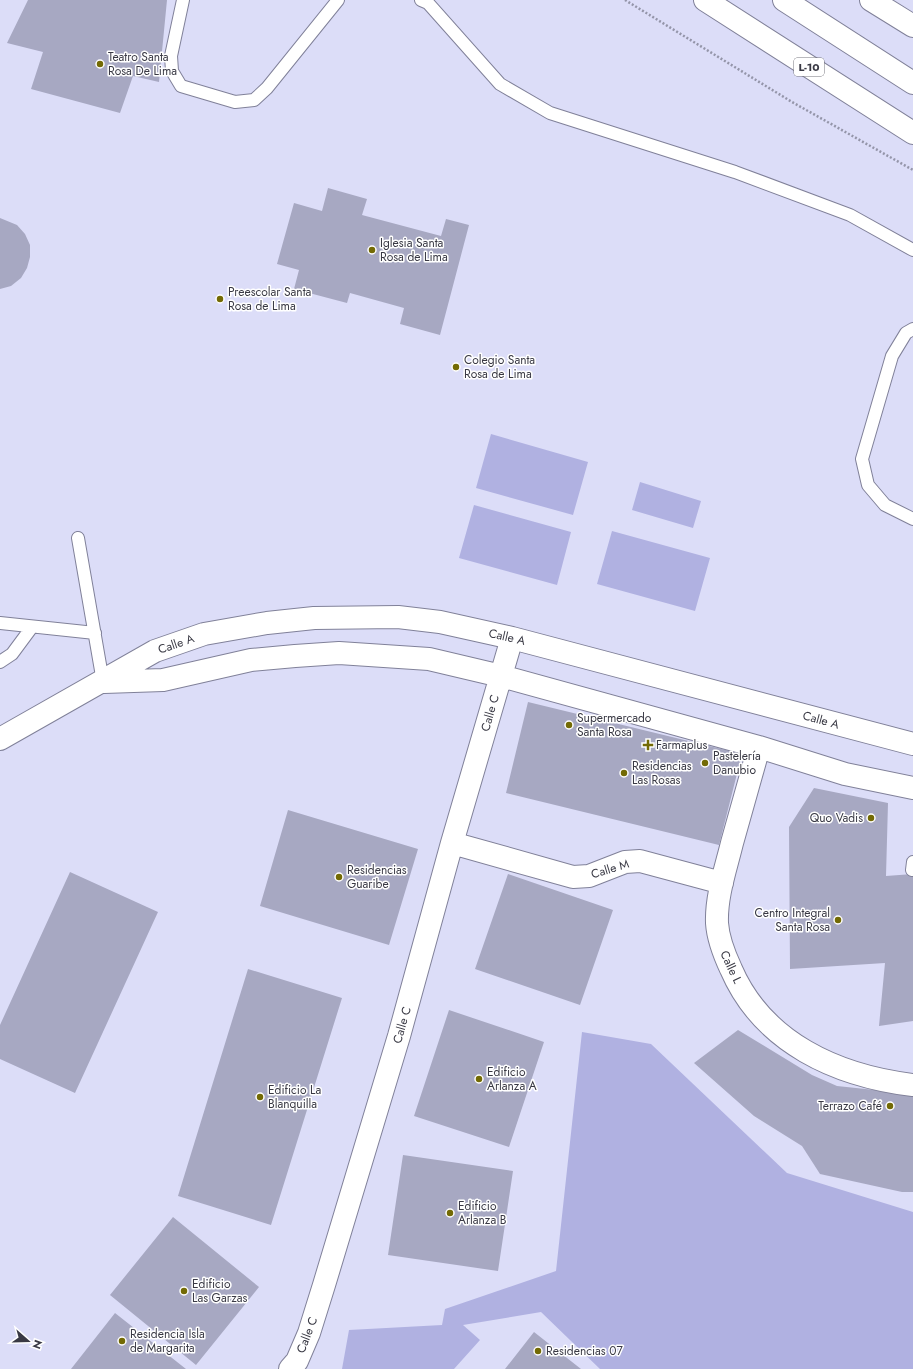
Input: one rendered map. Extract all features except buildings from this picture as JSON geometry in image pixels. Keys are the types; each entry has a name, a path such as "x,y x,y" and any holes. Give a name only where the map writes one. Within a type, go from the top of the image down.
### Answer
{"main road":[{"name":"L-10","path":"705,0 913,133"},
{"path":"784,0 913,82"},
{"path":"871,0 913,26"},
{"name":"Calle A","path":"0,739 103,682 155,651 204,634 267,623 314,618 398,617 440,622 512,638 913,744"},
{"name":"Calle C","path":"298,1366 397,1044 452,843 512,638"},
{"name":"Calle A","path":"103,682 163,680 250,660 339,654 429,659 501,676 759,747 845,774 913,788"},
{"name":"Calle L","path":"759,747 722,883 717,923 720,943 737,982 759,1015 786,1039 803,1050 824,1061 872,1077 913,1085"},
{"name":"Calle M","path":"452,843 573,877 589,876 625,862 640,861 722,883"}],"lane":[{"path":"183,0 171,56 172,71 181,86 235,102 254,100 267,88 338,0"},
{"path":"421,0 428,3 500,84 550,112 735,172 850,214 913,250"},
{"path":"913,329 906,333 892,356 862,459 868,485 885,505 913,519"},
{"path":"78,538 103,682"},
{"path":"0,623 95,633"},
{"path":"0,662 12,654 32,627"}],"path":[{"path":"625,0 792,102 913,170"}],"shaded area":[{"path":"491,434 588,462 573,515 476,488"},
{"path":"640,482 701,501 693,528 632,510"},
{"path":"474,505 571,532 557,585 459,558"},
{"path":"612,531 710,558 695,611 597,584"},
{"path":"582,1032 651,1044 787,1173 913,1212 913,1369 600,1369 541,1312 463,1325 480,1340 454,1369 342,1369 349,1330 442,1325 445,1309 556,1271"}],"place":[{"name":"Teatro Santa Rosa De Lima","path":"100,64"},
{"name":"Iglesia Santa Rosa de Lima","path":"372,250"},
{"name":"Preescolar Santa Rosa de Lima","path":"220,299"},
{"name":"Colegio Santa Rosa de Lima","path":"456,367"},
{"name":"Supermercado Santa Rosa","path":"569,725"},
{"name":"Farmaplus","path":"648,745"},
{"name":"Pastelería Danubio","path":"705,763"},
{"name":"Residencias Las Rosas","path":"624,773"},
{"name":"Quo Vadis","path":"871,818"},
{"name":"Residencias Guaribe","path":"339,877"},
{"name":"Centro Integral Santa Rosa","path":"838,920"},
{"name":"Edificio Arlanza A","path":"479,1079"},
{"name":"Edificio La Blanquilla","path":"260,1097"},
{"name":"Terrazo Café","path":"890,1106"},
{"name":"Edificio Arlanza B","path":"450,1213"},
{"name":"Edificio Las Garzas","path":"184,1291"},
{"name":"Residencia Isla de Margarita","path":"122,1341"},
{"name":"Residencias 07","path":"538,1351"}]}
